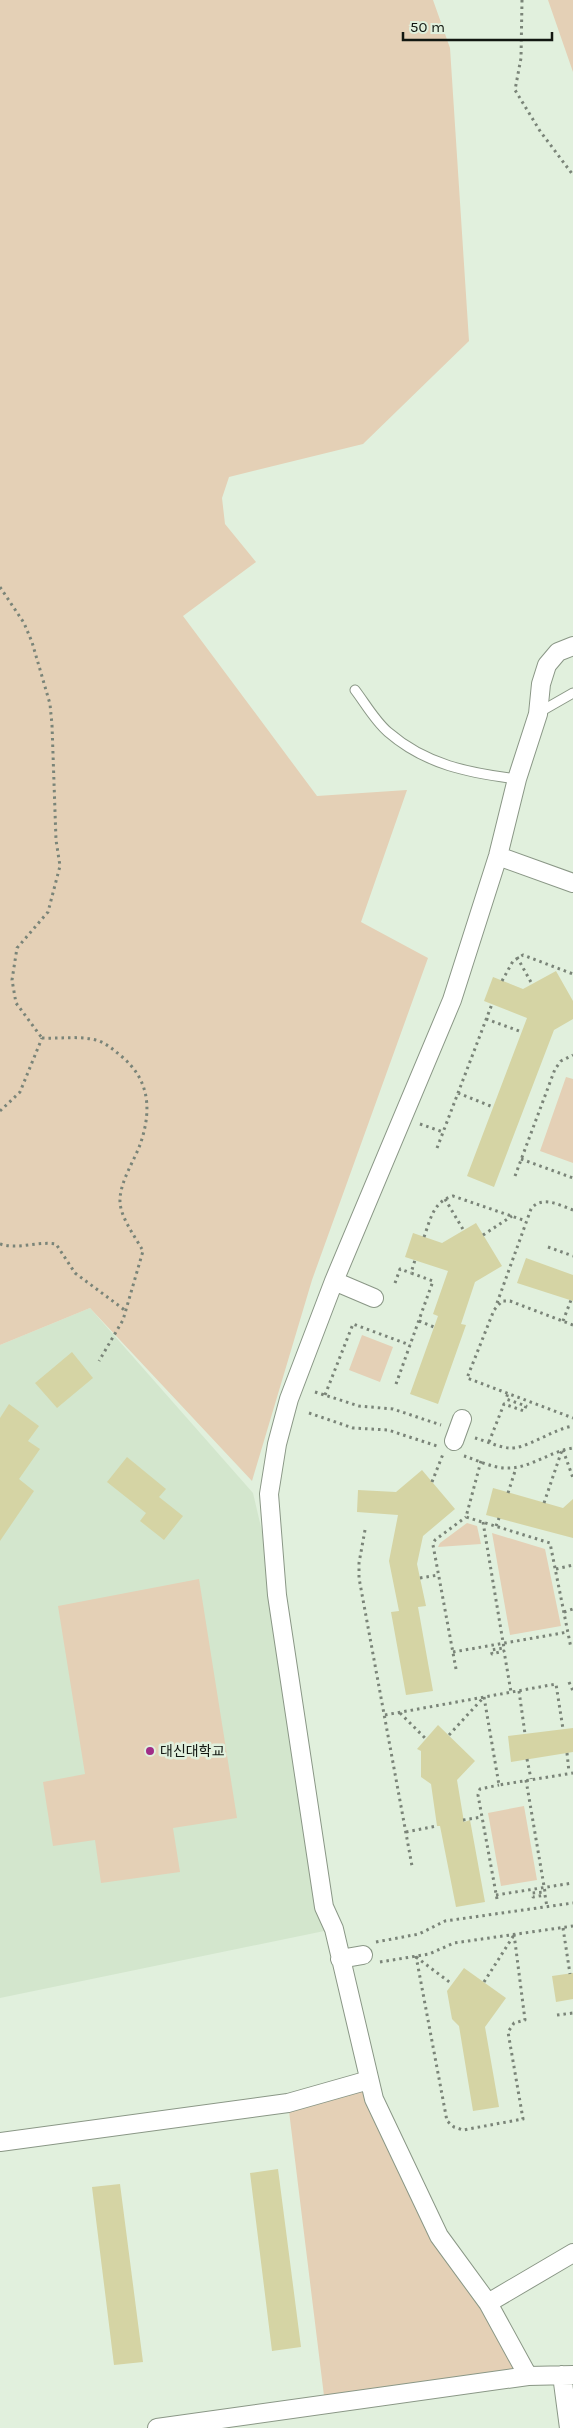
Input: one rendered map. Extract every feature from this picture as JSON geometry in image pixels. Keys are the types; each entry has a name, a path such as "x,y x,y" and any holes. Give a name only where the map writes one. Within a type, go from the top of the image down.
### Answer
{"street":[{"path":"528,2376 488,2303 439,2236 374,2099 334,1929 324,1906 277,1595 269,1494 277,1444 289,1399 334,1281 452,1000 498,856 517,780 538,714 541,684 547,665 558,652 573,646"},
{"path":"498,856 573,884"},
{"path":"334,1281 374,1298"},
{"path":"449,1445 462,1419"},
{"path":"340,1959 369,1954"},
{"path":"0,2142 288,2103 369,2080"},
{"path":"488,2303 573,2253"},
{"path":"157,2428 280,2419 528,2376 567,2375 570,2428"}],"lane":[{"path":"355,690 387,731 428,759 464,771 517,780"},
{"path":"538,714 573,693"}],"path":[{"path":"522,0 520,58 515,90 540,130 573,175"},
{"path":"0,587 24,623 32,642 50,704 52,725 56,840 60,866 48,912 17,948 12,980 16,1003 42,1038"},
{"path":"502,981 508,966 518,957 527,956 573,974"},
{"path":"518,957 532,984"},
{"path":"437,1148 492,1004"},
{"path":"486,1019 522,1032"},
{"path":"0,1111 20,1092 42,1038"},
{"path":"42,1038 82,1038 100,1041 124,1058 142,1080 147,1099 146,1127 124,1184 120,1200 124,1216 143,1251 123,1320 99,1361"},
{"path":"514,1176 554,1069 561,1061 573,1055"},
{"path":"458,1093 493,1108"},
{"path":"416,1122 443,1132"},
{"path":"521,1159 573,1178"},
{"path":"424,1237 434,1209 445,1199 453,1196 526,1221"},
{"path":"445,1199 464,1231"},
{"path":"573,1210 541,1201 531,1209 496,1306 467,1378 573,1418"},
{"path":"483,1235 512,1216"},
{"path":"0,1244 18,1247 46,1242 56,1244 76,1273 126,1311"},
{"path":"548,1247 573,1256"},
{"path":"411,1273 415,1260"},
{"path":"395,1283 400,1269 434,1281 396,1384"},
{"path":"563,1321 571,1300"},
{"path":"496,1306 502,1301 510,1301 573,1325"},
{"path":"419,1321 434,1327"},
{"path":"325,1395 353,1324 410,1345"},
{"path":"489,1442 504,1404 524,1411 526,1406 506,1399 508,1393"},
{"path":"432,1482 449,1445"},
{"path":"544,1503 562,1450 573,1478"},
{"path":"456,1669 438,1575 434,1543 466,1517 481,1461"},
{"path":"508,1492 516,1468"},
{"path":"466,1517 548,1542 552,1546 571,1648"},
{"path":"496,1526 499,1518"},
{"path":"483,1522 504,1648 491,1650 492,1654 504,1651 511,1692"},
{"path":"365,1530 359,1573 412,1866"},
{"path":"556,1569 573,1565"},
{"path":"420,1578 438,1575"},
{"path":"564,1612 573,1609"},
{"path":"453,1652 568,1632"},
{"path":"569,1682 573,1691"},
{"path":"385,1715 556,1684 563,1729"},
{"path":"519,1691 525,1734"},
{"path":"449,1736 484,1697"},
{"path":"484,1697 499,1785"},
{"path":"400,1713 426,1739"},
{"path":"566,1753 571,1772 480,1789 478,1792 496,1897 573,1883"},
{"path":"527,1760 528,1779 545,1887 545,1892 532,1894 533,1897 545,1895 547,1907"},
{"path":"463,1820 482,1817"},
{"path":"406,1832 437,1826"},
{"path":"369,1954 419,1934 445,1921 573,1903"},
{"path":"369,1954 416,1956 429,1954 454,1942 573,1926"},
{"path":"563,1928 570,1974"},
{"path":"416,1956 447,2121 454,2127 463,2130 523,2120 508,2032 511,2025 525,2020 514,1934"},
{"path":"484,1982 514,1934"},
{"path":"416,1956 452,1984"},
{"path":"557,2015 573,2013"}],"shaded area":[{"path":"0,0 433,0 450,48 469,341 363,444 229,477 222,498 225,524 256,562 183,616 317,796 407,790 361,922 428,958 312,1280 252,1481 90,1308 0,1345"},
{"path":"548,0 573,0 573,72"},
{"path":"566,1077 573,1079 573,1163 540,1151"},
{"name":"대신대학교","path":"90,1308 253,1493 277,1595 334,1929 0,1998 0,1345"},
{"path":"362,1335 393,1347 380,1382 349,1370"},
{"path":"467,1523 477,1526 481,1544 438,1547 440,1543"},
{"path":"492,1533 545,1549 561,1626 510,1635"},
{"path":"199,1579 237,1818 173,1828 180,1872 101,1883 95,1840 53,1846 43,1782 85,1774 58,1606"},
{"path":"524,1806 537,1880 501,1886 488,1813"},
{"path":"369,2080 439,2236 528,2376 325,2404 288,2103"}],"building":[{"path":"556,971 573,1001 573,1019 554,1030 494,1187 467,1176 527,1018 484,1001 493,977 523,989"},
{"path":"476,1223 502,1266 475,1282 461,1324 466,1325 438,1404 410,1394 438,1316 433,1314 448,1271 405,1257 413,1233 442,1243"},
{"path":"526,1258 573,1275 573,1301 517,1283"},
{"path":"72,1352 93,1378 57,1408 35,1383"},
{"path":"9,1404 39,1426 28,1441 40,1449 19,1479 34,1491 0,1541 0,1418"},
{"path":"127,1457 166,1489 159,1497 183,1516 164,1540 140,1521 146,1513 107,1482"},
{"path":"422,1470 455,1509 423,1536 417,1564 426,1606 418,1607 433,1691 406,1695 391,1612 399,1611 389,1561 398,1515 357,1512 358,1490 396,1492"},
{"path":"493,1488 563,1508 573,1499 573,1538 486,1515"},
{"path":"438,1725 475,1761 457,1780 464,1822 470,1820 485,1902 456,1907 440,1826 437,1826 431,1784 421,1777 421,1751 417,1749"},
{"path":"573,1728 573,1752 511,1762 508,1736"},
{"path":"464,1968 506,1998 485,2027 499,2107 473,2111 459,2026 452,2019 447,1991"},
{"path":"573,1973 573,1999 556,2002 552,1976"},
{"path":"278,2169 301,2347 272,2351 250,2173"},
{"path":"120,2184 143,2362 114,2365 92,2187"}],"place":[{"name":"대신대학교","path":"150,1751"}]}
